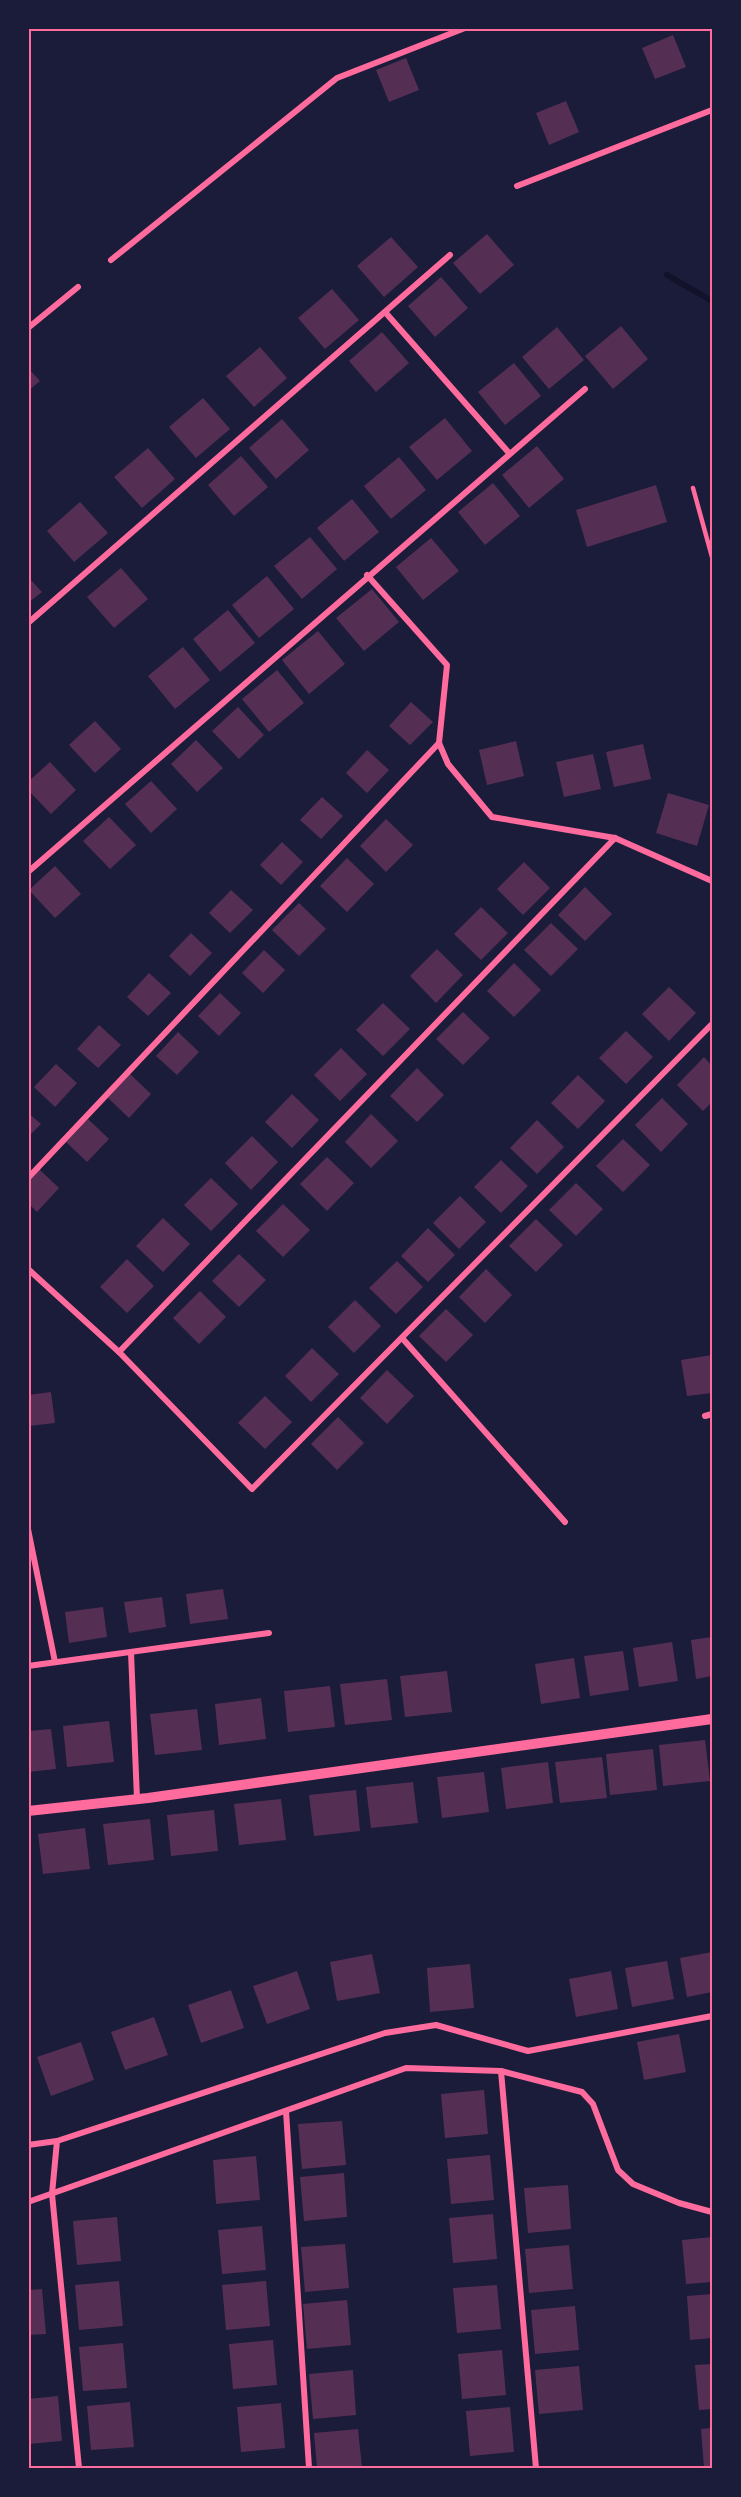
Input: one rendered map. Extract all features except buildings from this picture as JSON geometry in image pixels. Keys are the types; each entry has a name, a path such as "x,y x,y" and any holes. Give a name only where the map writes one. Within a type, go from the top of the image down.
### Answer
{"street":[{"path":"111,260 337,78 465,28"},
{"path":"517,186 712,110"},
{"path":"28,623 450,255"},
{"path":"28,328 78,287"},
{"path":"385,312 509,453"},
{"path":"28,872 367,575 585,389"},
{"path":"367,575 447,664 439,743 448,765 492,817 615,838 712,881"},
{"path":"28,1178 439,743"},
{"path":"119,1352 615,838"},
{"path":"28,1269 119,1352 252,1490 712,1024"},
{"path":"402,1338 565,1522"},
{"path":"705,1416 712,1414"},
{"path":"28,1529 55,1662"},
{"path":"28,1666 269,1633"},
{"path":"131,1652 137,1799"},
{"path":"28,1811 137,1799 712,1719"},
{"path":"28,2145 57,2141 385,2033 436,2025 528,2051 712,2016"},
{"path":"28,2202 406,2068 501,2071 582,2092 593,2104 618,2170 625,2177 633,2184 679,2203 712,2212"},
{"path":"501,2071 536,2469"},
{"path":"286,2111 309,2469"},
{"path":"57,2141 52,2194 80,2469"}],"lane":[{"path":"693,488 712,557"}],"waterway":[{"path":"667,275 712,301"}]}
